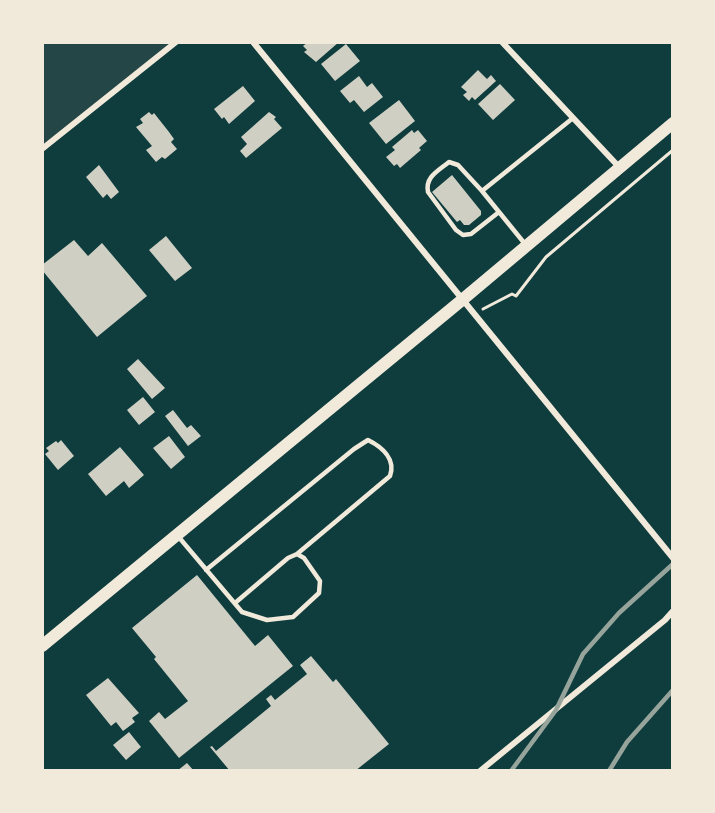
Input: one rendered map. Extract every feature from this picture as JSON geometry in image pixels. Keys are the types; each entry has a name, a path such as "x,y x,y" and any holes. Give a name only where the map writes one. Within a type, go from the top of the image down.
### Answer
{"main road":[{"path":"42,646 673,123"}],"street":[{"path":"42,149 176,42"},
{"path":"253,42 673,558"},
{"path":"502,42 620,168"},
{"path":"480,771 665,620 673,611"}],"lane":[{"path":"482,191 573,118"},
{"path":"499,212 471,234 463,235 456,230 428,192 427,185 430,177 449,162 458,165 482,191 527,246"},
{"path":"206,570 368,440 377,444 390,458 392,469 390,476 235,603"},
{"path":"177,535 242,612 267,620 293,617 319,593 320,581 304,558 297,554"}],"path":[{"path":"474,313 512,294 516,296 546,257 673,150"}],"shaded area":[{"path":"42,42 173,42 42,149"}],"building":[{"path":"308,42 339,42 316,62 304,52 307,50 303,46"},
{"path":"346,44 360,61 335,81 321,64"},
{"path":"478,70 487,79 491,75 496,81 475,100 472,97 469,101 463,95 467,92 461,87"},
{"path":"359,76 367,87 372,83 383,97 364,112 354,100 350,103 340,91"},
{"path":"500,84 515,100 493,120 478,104"},
{"path":"243,86 255,101 229,124 214,109"},
{"path":"399,100 415,121 386,144 369,123"},
{"path":"149,112 152,115 154,113 169,132 174,139 171,142 177,149 165,159 162,157 156,162 146,150 152,146 136,127 143,123 140,119"},
{"path":"269,112 276,117 274,119 282,128 246,158 240,151 247,144 241,137"},
{"path":"412,130 414,133 418,130 427,141 419,148 421,150 400,168 397,164 394,166 386,157 395,150 392,147"},
{"path":"99,165 119,192 111,199 107,194 103,198 86,177"},
{"path":"452,175 481,211 481,215 469,225 464,225 460,220 457,222 432,192"},
{"path":"166,236 192,268 175,281 149,250"},
{"path":"74,240 88,256 102,243 147,296 97,337 42,270 42,265"},
{"path":"138,359 165,388 152,399 127,369"},
{"path":"143,397 155,412 139,425 127,410"},
{"path":"173,410 187,428 191,425 201,436 188,446 165,416"},
{"path":"169,436 185,457 171,469 153,448"},
{"path":"61,440 74,456 58,470 45,454 49,451 46,448"},
{"path":"120,447 144,475 129,488 124,481 106,496 88,474"},
{"path":"197,575 255,646 268,635 293,666 179,758 149,721 159,712 165,719 188,701 132,628"},
{"path":"311,656 333,682 336,679 389,744 355,771 230,771 210,747 212,746 216,751 271,706 266,699 271,695 275,700 307,674 300,665"},
{"path":"108,678 139,713 132,718 135,722 123,731 116,722 111,726 86,695"},
{"path":"129,732 141,747 126,760 113,745"},
{"path":"187,763 194,771 177,771"}],"railway":[{"path":"511,771 556,710 583,654 619,613 673,564"},
{"path":"609,771 627,742 673,690"}]}
